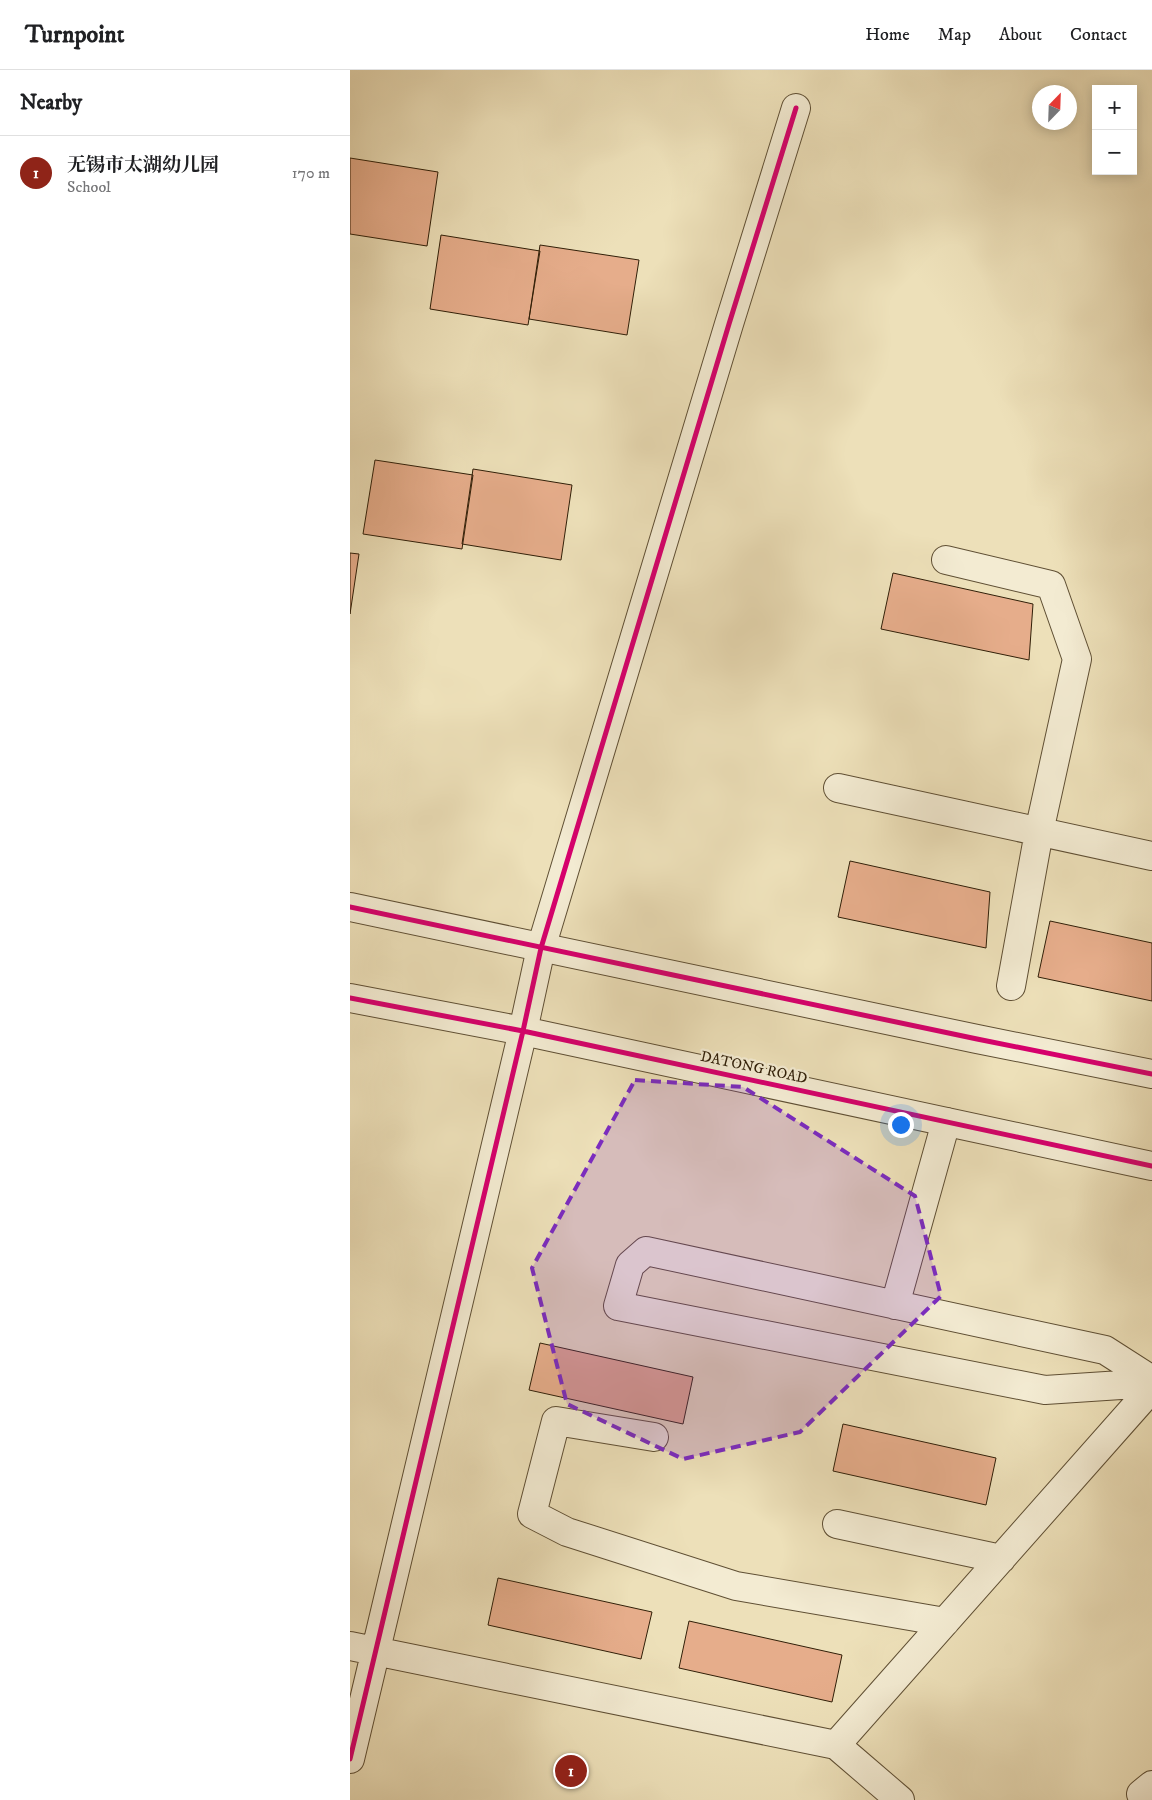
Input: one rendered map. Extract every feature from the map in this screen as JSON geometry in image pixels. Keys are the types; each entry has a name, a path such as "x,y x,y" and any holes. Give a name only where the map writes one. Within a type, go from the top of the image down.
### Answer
{"street":[{"path":"350,1759 363,1648 523,1030 541,948 796,108"},
{"path":"946,560 1051,585 1077,659 1039,832 1011,986"},
{"path":"838,788 1152,856"},
{"path":"350,907 1152,1074"},
{"name":"DATONG ROAD","path":"350,998 523,1030 1152,1166"},
{"path":"895,1305 946,1122"},
{"path":"646,1251 1104,1350 1152,1381 1045,1390 618,1306 630,1265 646,1251"},
{"path":"836,1745 1152,1388"},
{"path":"654,1437 556,1420 532,1514 567,1532 736,1586 945,1622"},
{"path":"837,1524 1001,1559"},
{"path":"363,1648 836,1745 900,1800"}],"highlighted area":[{"path":"635,1080 743,1087 915,1196 941,1296 800,1432 683,1459 567,1404 532,1268"}],"building":[{"path":"350,158 438,172 427,246 350,234"},
{"path":"441,235 540,251 528,325 430,309"},
{"path":"540,245 639,260 627,335 529,319"},
{"path":"375,460 473,475 462,549 363,534"},
{"path":"473,469 572,485 561,560 462,544"},
{"path":"350,553 359,554 350,614"},
{"path":"893,573 1033,604 1029,660 881,629"},
{"path":"850,861 990,892 986,948 838,917"},
{"path":"1050,921 1152,943 1152,1001 1038,977"},
{"path":"540,1343 693,1377 683,1424 529,1390"},
{"path":"843,1424 996,1458 986,1505 833,1471"},
{"path":"498,1578 652,1612 641,1659 488,1625"},
{"path":"689,1621 842,1655 832,1702 679,1668"}],"cycle path":[{"path":"350,1759 523,1031 541,948 796,108"},
{"path":"350,907 1152,1074"},
{"path":"350,998 523,1031 1152,1166"}],"place":[{"name":"无锡市太湖幼儿园","path":"571,1771"}]}
